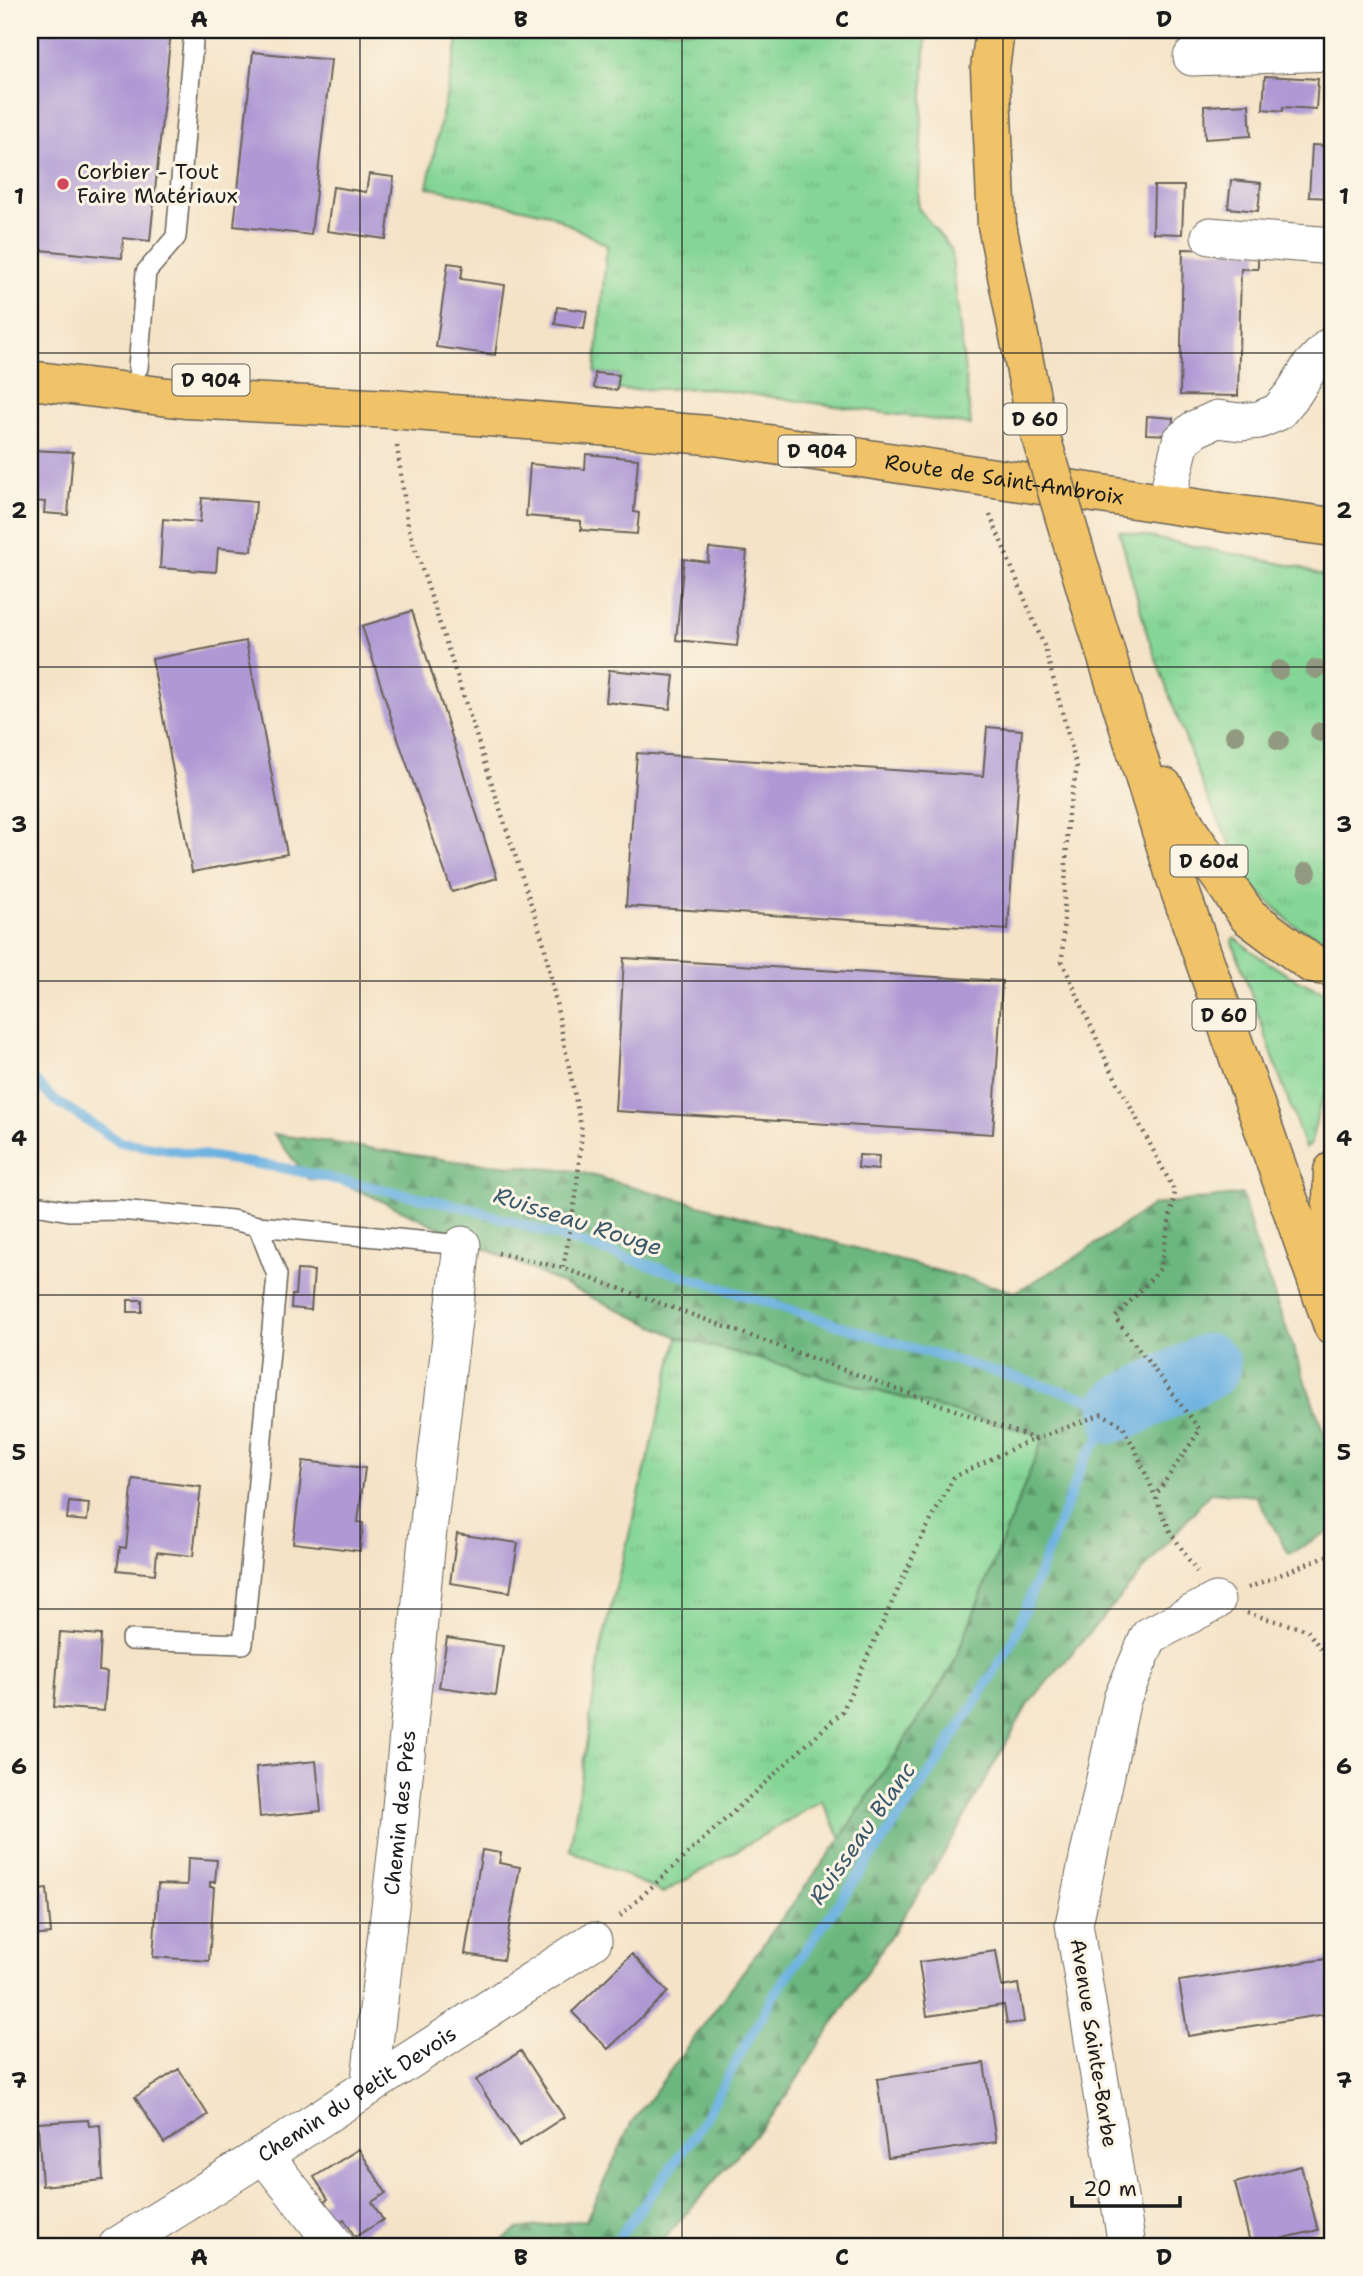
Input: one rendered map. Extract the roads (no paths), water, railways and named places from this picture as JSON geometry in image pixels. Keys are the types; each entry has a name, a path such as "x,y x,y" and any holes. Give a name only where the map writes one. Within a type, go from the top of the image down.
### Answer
{"main road":[{"name":"D 60","path":"995,30 990,69 997,225 1035,417 1123,715 1178,885 1331,1319"},
{"name":"Route de Saint-Ambroix","path":"30,356 138,368 391,409"},
{"name":"Route de Saint-Ambroix","path":"30,380 185,399 391,409 708,435 1333,527"},
{"name":"Route de Saint-Ambroix","path":"1241,515 1333,550"},
{"name":"D 60d","path":"1123,715 1191,835 1248,916 1312,964 1333,967"},
{"path":"1331,1319 1333,1171"}],"street":[{"path":"1192,57 1333,52"},
{"path":"1210,236 1333,246"},
{"path":"1166,503 1181,441 1195,429 1217,419 1240,422 1258,420 1278,412 1293,394 1317,354"},
{"name":"Chemin des Près","path":"369,2087 398,1838 426,1539 462,1245"},
{"name":"Avenue Sainte-Barbe","path":"1127,2246 1074,1924 1122,1699 1149,1636 1216,1601"},
{"name":"Chemin du Petit Devois","path":"117,2246 264,2155 593,1941"},
{"path":"264,2155 336,2246"}],"lane":[{"path":"138,368 146,272 176,237 194,30"},
{"path":"30,1204 69,1211 119,1210 462,1245"},
{"path":"131,1640 243,1644 276,1275 258,1226"}],"waterway":[{"name":"Ruisseau Rouge","path":"30,1076 53,1099 120,1142 283,1168 469,1208 905,1346 1122,1408"},
{"path":"1122,1408 1208,1366"},
{"path":"1111,1425 1122,1408"},
{"name":"Ruisseau Blanc","path":"613,2246 695,2135 774,1995 933,1769 1010,1647 1085,1458 1111,1425"}],"place":[{"name":"Corbier - Tout Faire Matériaux","path":"63,184"}]}
